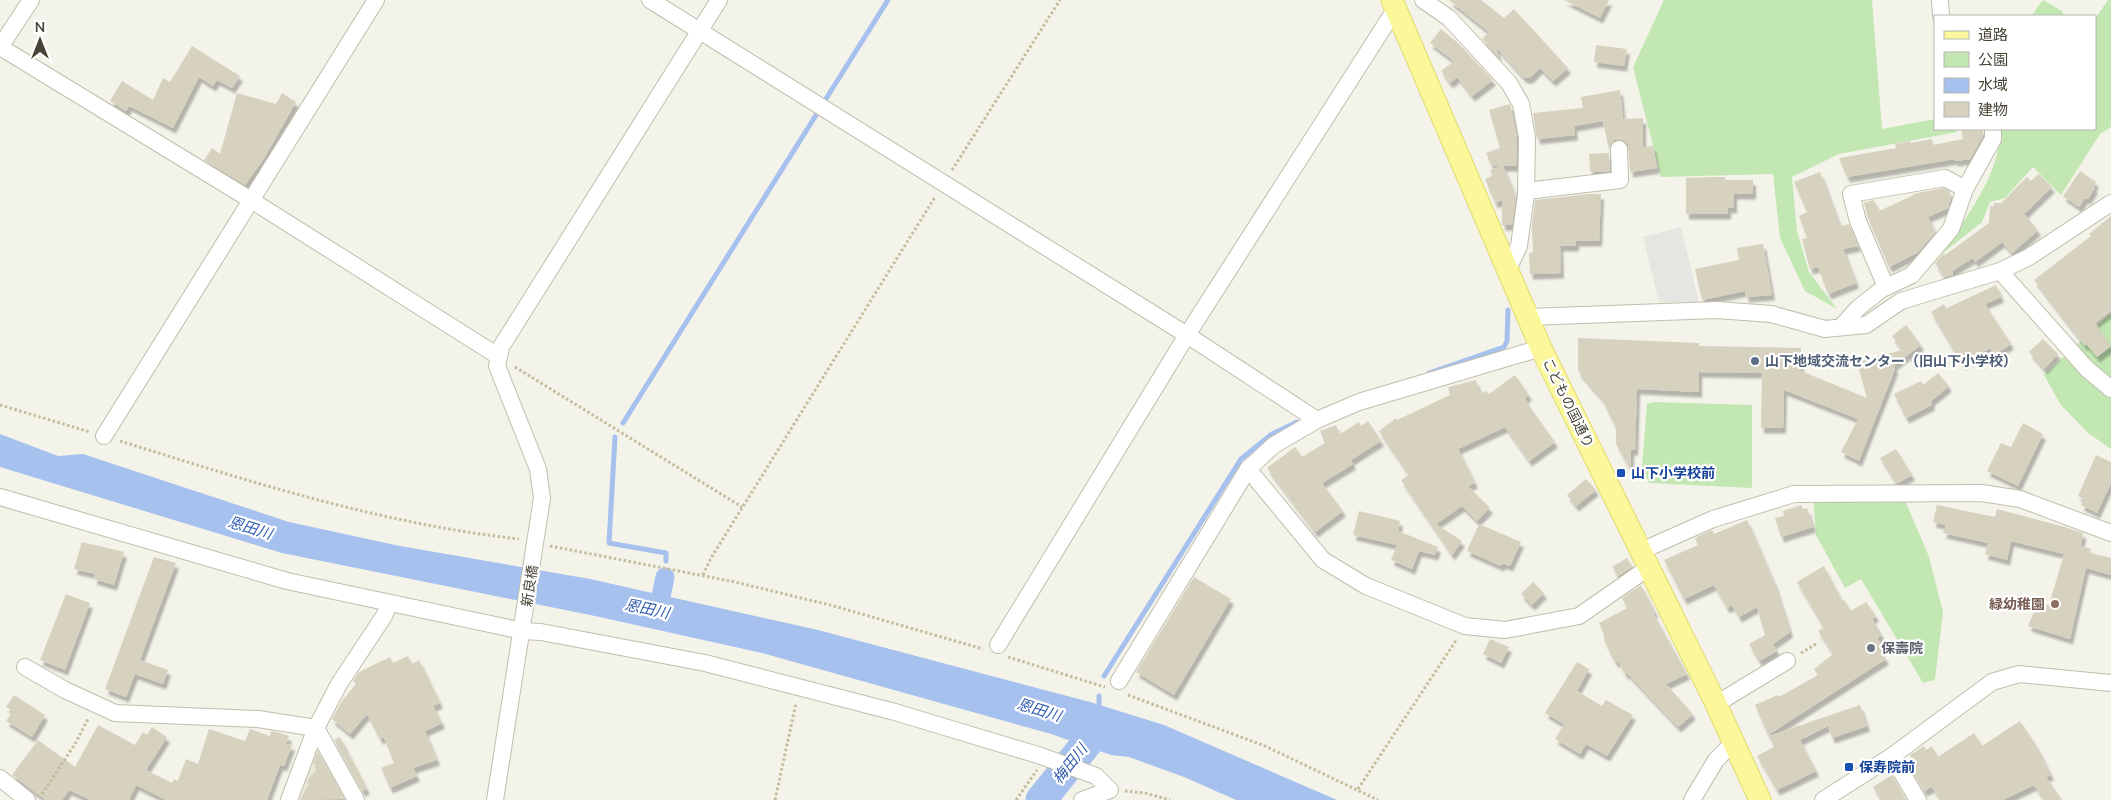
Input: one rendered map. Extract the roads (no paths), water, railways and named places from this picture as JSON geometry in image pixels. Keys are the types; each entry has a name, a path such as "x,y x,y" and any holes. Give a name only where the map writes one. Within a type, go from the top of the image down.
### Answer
{"main road":[{"name":"こどもの国通り","path":"1394,4 1541,348 1716,704 1760,800"}],"street":[{"path":"31,0 0,47 251,200 498,356 501,347 719,0"},
{"path":"104,436 376,0"},
{"path":"650,0 1187,335 1317,420"},
{"path":"1423,0 1456,25 1509,83 1521,104 1527,137 1526,191 1519,246 1507,272"},
{"path":"1940,0 1941,15"},
{"path":"996,650 1187,335 1394,4"},
{"path":"1841,328 1858,308 1886,287 1912,275 1951,229 1965,189 1993,139 1993,130"},
{"path":"1526,191 1620,180 1619,149"},
{"path":"1886,287 1858,221 1851,194 1945,178 1965,189"},
{"path":"1528,317 1717,310 1771,314 1825,329 1866,325 1901,301 2000,271 2029,257 2111,203"},
{"path":"2000,271 2087,370 2111,389"},
{"path":"1118,688 1248,469 1274,445 1317,420 1358,402 1541,348"},
{"name":"新良橋","path":"495,800 523,628 542,545 542,487 538,469 497,366 498,356"},
{"path":"1248,469 1322,560 1366,586 1465,626 1505,630 1579,616 1644,559 1712,519 1794,494 1982,493 2020,499 2111,533"},
{"path":"0,497 287,581 389,604 658,653 801,686 1046,758 1096,776 1110,790 1082,800"},
{"path":"289,800 316,728 339,684 379,623 389,604"},
{"path":"1716,704 1787,661"},
{"path":"25,667 96,705 115,713 258,719 316,728"},
{"path":"1823,800 1892,756 1992,682 2019,674 2111,682"},
{"path":"316,728 356,800"},
{"path":"1692,800 1716,760 1734,742"},
{"path":"1892,756 1918,800"},
{"path":"0,778 26,800"}],"water":[{"name":"恩田川","path":"0,434 58,456 83,454 289,522 400,546 590,579 818,630 1090,702 1164,725 1337,800 1236,800 1184,777 1129,757 1111,755 1051,734 762,653 595,616 282,553 0,467"}],"waterway":[{"path":"824,102 888,0"},
{"path":"623,423 818,112"},
{"path":"1429,373 1504,347 1507,341 1508,310"},
{"path":"1104,676 1241,459 1272,434 1297,422"},
{"path":"615,437 609,543 666,553 666,561"},
{"name":"恩田川","path":"658,611 665,577"},
{"path":"1099,696 1099,711"},
{"name":"梅田川","path":"1041,800 1099,728"}],"place":[{"name":"山下地域交流センター（旧山下小学校）","path":"1755,361"},
{"name":"山下小学校前","path":"1621,473"},
{"name":"緑幼稚園","path":"2055,604"},
{"name":"保壽院","path":"1871,648"},
{"name":"保寿院前","path":"1849,767"}]}
